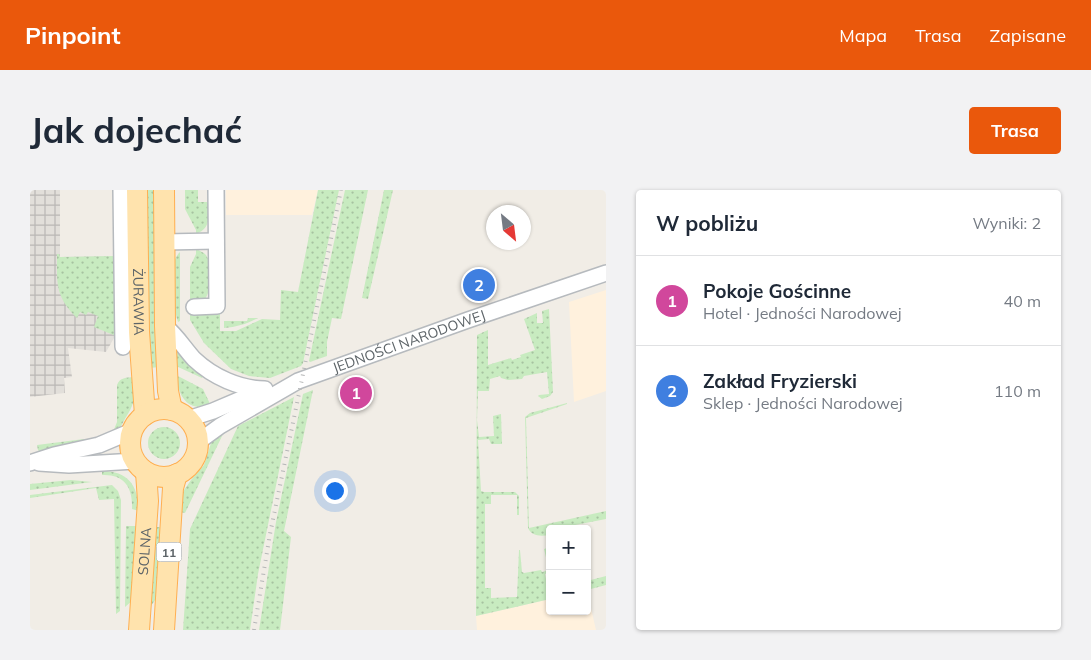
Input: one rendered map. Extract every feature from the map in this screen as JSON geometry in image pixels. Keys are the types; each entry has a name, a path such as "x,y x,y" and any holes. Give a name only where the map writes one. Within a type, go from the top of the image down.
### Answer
{"main road":[{"name":"ŻURAWIA","path":"137,190 139,332 145,415"},
{"name":"ŻURAWIA","path":"164,190 165,326 168,391 180,414"},
{"path":"132,431 145,415 156,410 180,414 195,428 198,442 196,454 188,468 177,474 161,477 141,466"},
{"name":"11","path":"132,431 130,447 141,466"},
{"name":"SOLNA","path":"139,630 148,501 148,487 141,466"},
{"name":"SOLNA","path":"164,630 173,488 177,474"}],"street":[{"path":"121,190 123,347"},
{"path":"194,307 217,306 216,190"},
{"path":"164,242 216,241"},
{"name":"JEDNOŚCI NARODOWEJ","path":"180,414 213,411 266,389 298,381 606,273"},
{"path":"165,326 174,333 195,360 207,370 232,383 250,388 266,389"},
{"name":"JEDNOŚCI NARODOWEJ","path":"198,442 220,426 298,381"},
{"path":"31,463 60,453 99,445 132,431"},
{"path":"31,463 141,466"}],"shaded area":[{"path":"30,190 60,190 60,257 106,256 114,302 114,338 106,352 68,348 72,377 64,378 65,393 30,397"},
{"path":"226,190 318,190 312,215 226,215"},
{"path":"606,290 606,391 574,402 569,302"},
{"path":"546,600 546,615 591,615 591,608 596,630 477,630 476,616"}],"green space":[{"path":"145,190 155,190 159,367 150,368"},
{"path":"185,190 198,190 198,202 207,202 209,204 208,222 201,232 196,234 196,230 185,209"},
{"path":"318,190 339,190 303,363 301,366 270,378 249,376 231,369 204,343 190,320 190,267 196,254 196,249 205,254 208,259 210,285 204,300 220,311 220,331 236,331 262,319 280,320 281,290 298,292"},
{"path":"345,190 368,190 341,319 332,318 327,342 327,356 310,362 309,361"},
{"path":"384,190 393,190 368,299 362,298"},
{"path":"180,252 180,321 178,322 174,306 172,275 176,258"},
{"path":"57,254 60,257 115,256 116,336 94,327 98,316 88,312 86,315 80,312 77,318 70,310 59,289"},
{"path":"549,309 553,392 550,396 542,399 538,396 549,394 547,372 524,376 522,379 508,380 500,376 490,379 489,391 478,391 477,420 479,437 494,436 493,416 501,414 502,444 491,444 489,439 478,440 481,491 515,492 519,496 519,515 517,515 517,495 491,495 491,504 485,504 485,588 491,588 491,598 517,597 520,550 522,572 546,571 546,600 476,616 477,335 488,330 488,365 521,357 520,355 535,350 524,319 537,313 537,323 543,323 542,311"},
{"path":"248,318 258,318 242,325 224,328 224,321 247,321"},
{"path":"176,346 204,374 202,378 176,366"},
{"path":"176,375 203,389 211,406 195,406 185,401 179,390"},
{"path":"134,377 135,394 132,407 121,426 113,432 117,422 118,382 122,379"},
{"path":"313,390 284,531 291,537 280,630 259,630 276,522 303,394"},
{"path":"294,397 258,574 250,630 183,630 190,529 238,426"},
{"path":"567,403 526,418 529,528 606,511 606,519 575,525 546,525 546,536 537,535 530,531 528,528 525,417 530,413"},
{"path":"164,427 175,432 180,443 175,454 164,459 153,454 148,443 153,432"},
{"path":"221,430 223,434 185,513 180,512 182,493 204,465 212,440"},
{"path":"87,439 89,442 40,452 37,445"},
{"path":"102,471 119,474 130,481 134,487 139,511 132,509 131,494 126,483 110,475 102,475"},
{"path":"71,480 92,482 30,490 30,484"},
{"path":"112,485 118,491 121,500 120,611 116,614 114,499 99,500 96,488 30,498 30,495"},
{"path":"126,526 138,526 133,600 125,607"},
{"path":"154,527 163,527 158,596 148,610"},
{"path":"606,576 606,585 591,589 591,580"}],"railway":[{"path":"254,630 270,534 341,190"}],"place":[{"name":"Zakład Fryzierski","path":"479,285"},
{"name":"Pokoje Gościnne","path":"356,393"}]}
